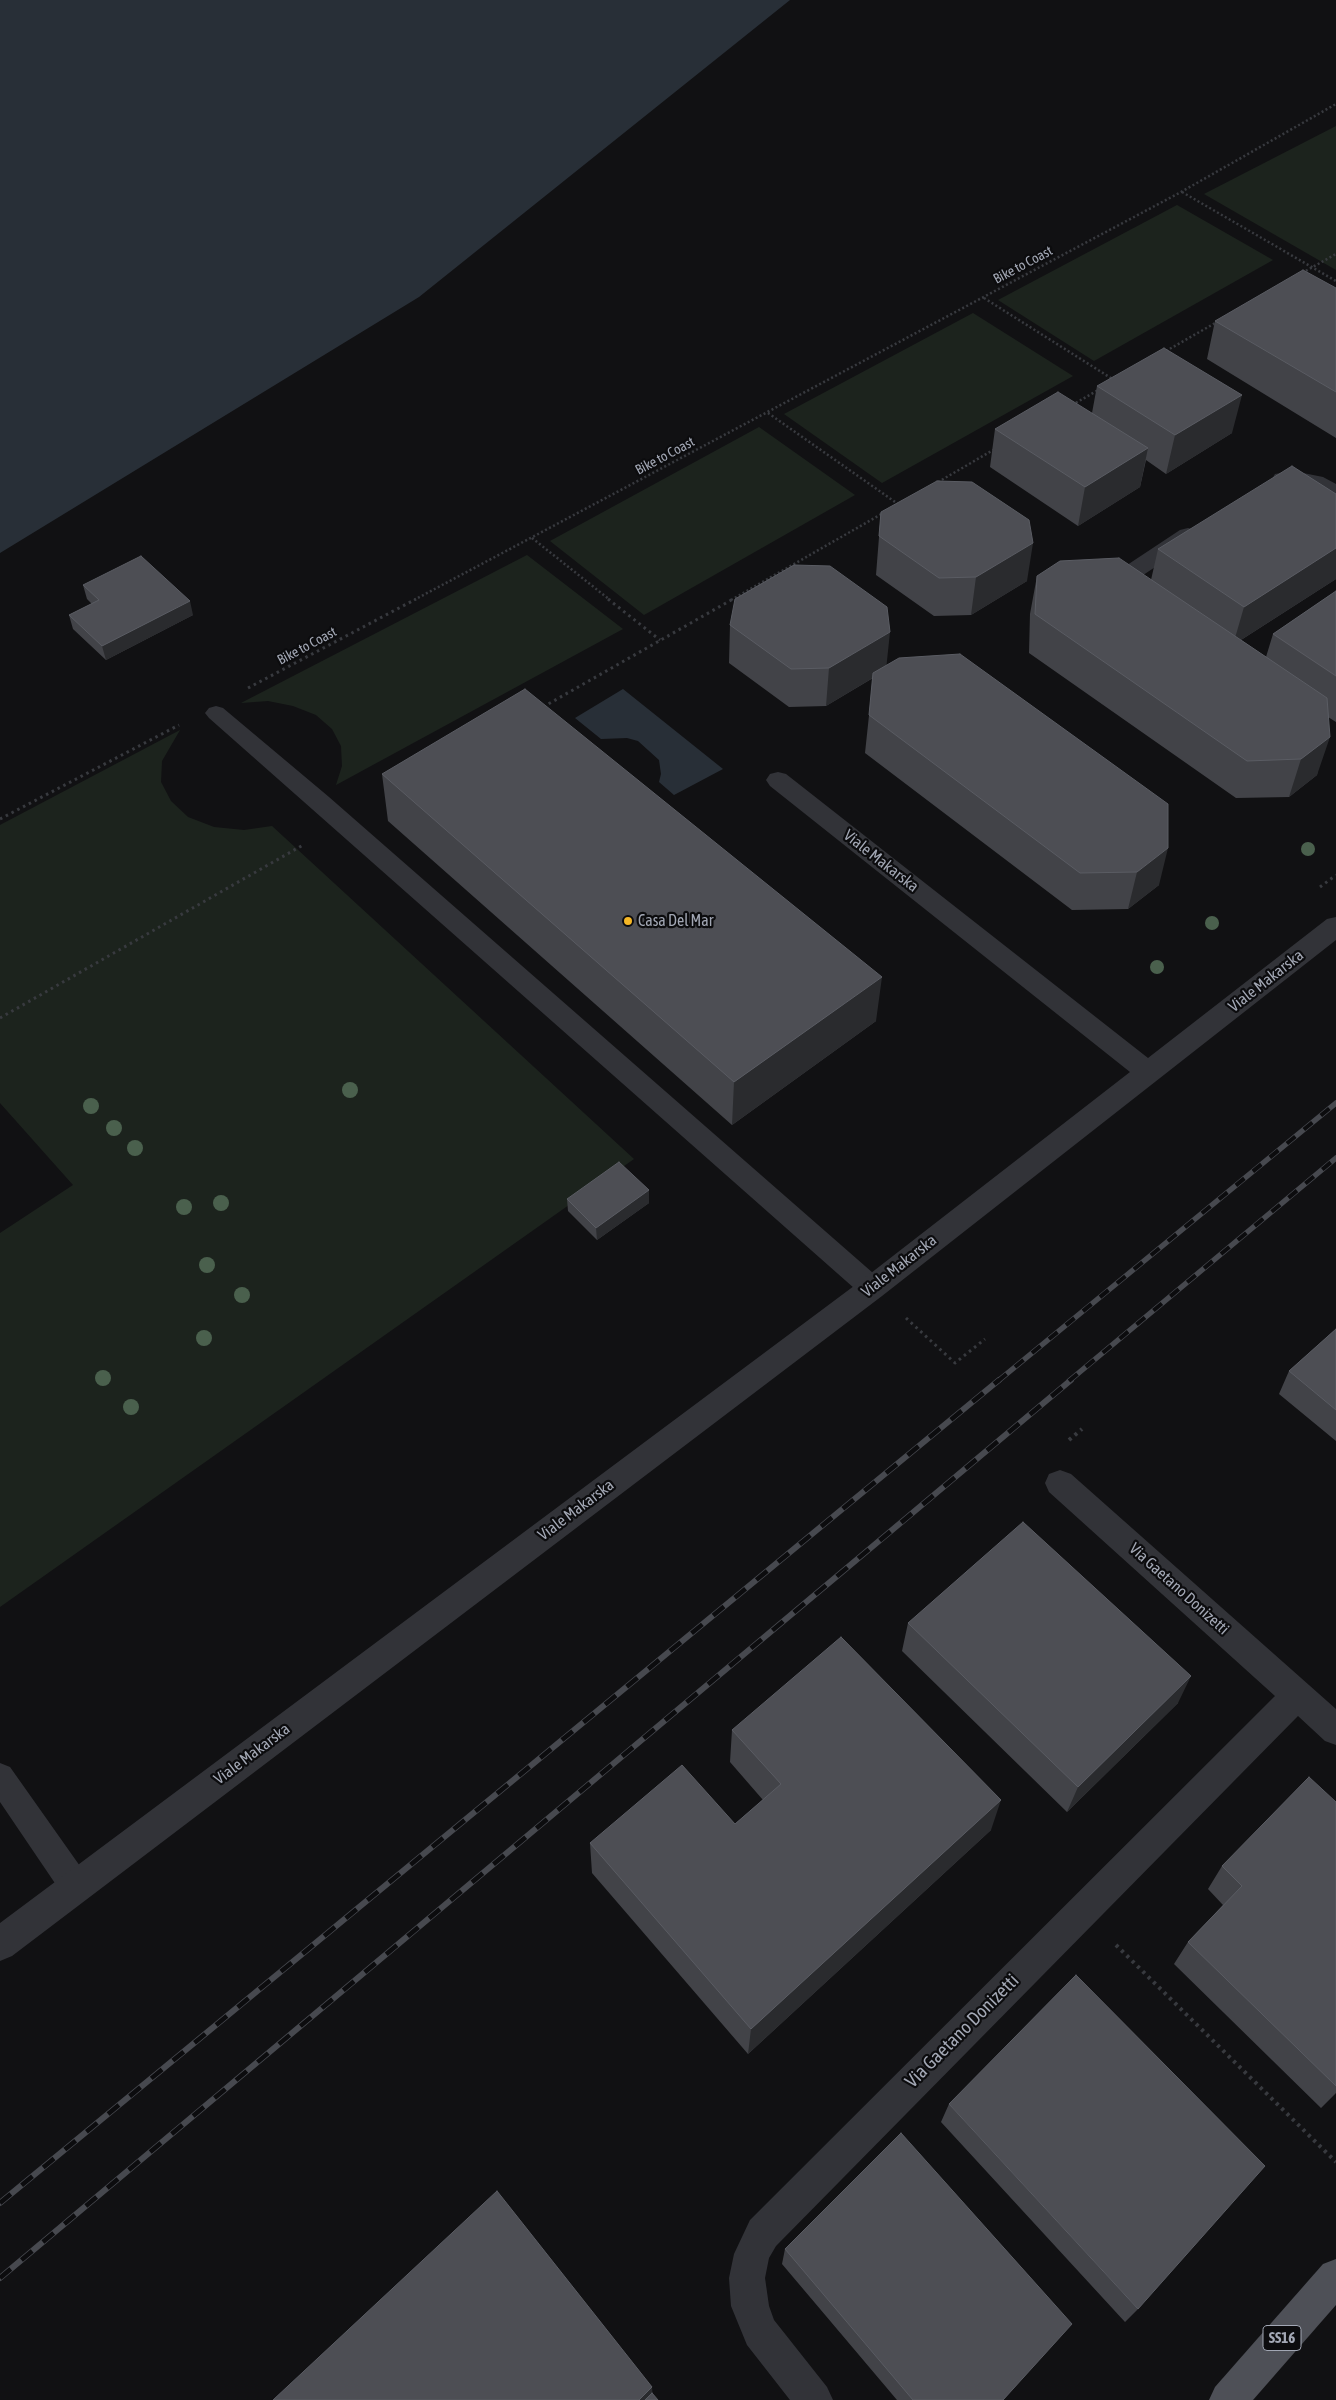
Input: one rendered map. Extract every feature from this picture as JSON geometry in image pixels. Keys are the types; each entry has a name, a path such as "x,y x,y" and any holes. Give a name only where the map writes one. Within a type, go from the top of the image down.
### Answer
{"main road":[{"name":"SS16","path":"1228,2400 1336,2277"}],"street":[{"path":"1264,486 1272,481 1293,478 1315,482 1336,492"},
{"path":"1114,584 1205,523"},
{"name":"Viale Makarska","path":"778,780 1148,1072"},
{"name":"Viale Makarska","path":"0,1944 872,1288 1336,926"},
{"name":"Via Gaetano Donizetti","path":"1060,1483 1336,1730"},
{"name":"Via Gaetano Donizetti","path":"814,2400 760,2332 750,2306 747,2278 752,2254 763,2233 774,2219 1297,1695"}],"lane":[{"path":"216,713 872,1288"},
{"path":"0,1776 76,1887"}],"path":[{"name":"Bike to Coast","path":"245,690 1181,192 1336,104"},
{"path":"1181,192 1336,281"},
{"path":"1295,277 1336,254"},
{"path":"983,298 1114,381"},
{"path":"1166,351 1217,322"},
{"path":"1071,405 1123,376"},
{"path":"768,413 898,504"},
{"path":"933,484 1002,445"},
{"path":"540,709 907,499"},
{"path":"532,538 660,640"},
{"path":"0,819 184,722"},
{"path":"0,1018 342,822"},
{"path":"872,1288 955,1363 985,1340"},
{"path":"1112,1941 1336,2162"}],"shaded area":[{"path":"0,0 790,0 419,297 0,553"},
{"path":"1336,126 1336,270 1204,194"},
{"path":"1177,205 1273,260 1094,361 998,300"},
{"path":"973,313 1073,376 882,483 784,414"},
{"path":"759,427 855,495 644,615 550,541"},
{"path":"527,555 623,629 336,785 342,766 341,746 332,729 316,715 293,706 268,701 241,703"},
{"path":"623,689 723,769 674,795 659,782 661,774 659,760 638,741 627,738 601,739 575,718"},
{"path":"180,730 162,761 161,782 171,801 188,817 214,827 244,830 272,826 634,1159 0,1607 0,1233 73,1185 0,1103 0,825"}],"building":[{"path":"1303,270 1336,288 1336,392 1215,321"},
{"path":"1164,348 1242,395 1175,435 1097,386"},
{"path":"1058,392 1148,448 1085,487 995,429"},
{"path":"1292,466 1336,494 1336,548 1244,607 1158,549"},
{"path":"937,481 972,482 1029,520 1033,543 976,577 939,578 879,536 881,512"},
{"path":"141,556 190,601 102,646 69,615 99,600 83,585"},
{"path":"1119,558 1327,698 1330,737 1301,759 1247,761 1035,614 1037,576 1060,561"},
{"path":"794,565 830,566 887,607 890,632 829,668 791,669 730,625 735,599"},
{"path":"1336,591 1336,676 1273,634"},
{"path":"960,654 1168,804 1168,848 1137,872 1080,873 869,715 873,673 899,658"},
{"name":"Casa Del Mar","path":"525,689 882,977 734,1082 382,774"},
{"path":"619,1162 649,1190 596,1228 567,1199"},
{"path":"1336,1329 1336,1410 1289,1371"},
{"path":"1023,1522 1191,1676 1078,1787 908,1623"},
{"path":"841,1637 1001,1800 751,2029 590,1843 682,1765 735,1824 781,1784 732,1730"},
{"path":"1309,1777 1336,1802 1336,2086 1188,1942 1242,1886 1222,1866"},
{"path":"1076,1975 1265,2166 1138,2309 949,2104"},
{"path":"901,2133 1072,2324 1003,2400 913,2400 785,2249"},
{"path":"497,2191 652,2387 639,2400 273,2400"},
{"path":"652,2393 658,2400 645,2400"}],"railway":[{"path":"998,1381 1336,1103"},
{"path":"1069,1381 1336,1158"},
{"path":"0,2203 999,1380"},
{"path":"0,2278 1071,1380"}],"place":[{"name":"Casa Del Mar","path":"628,921"}]}
